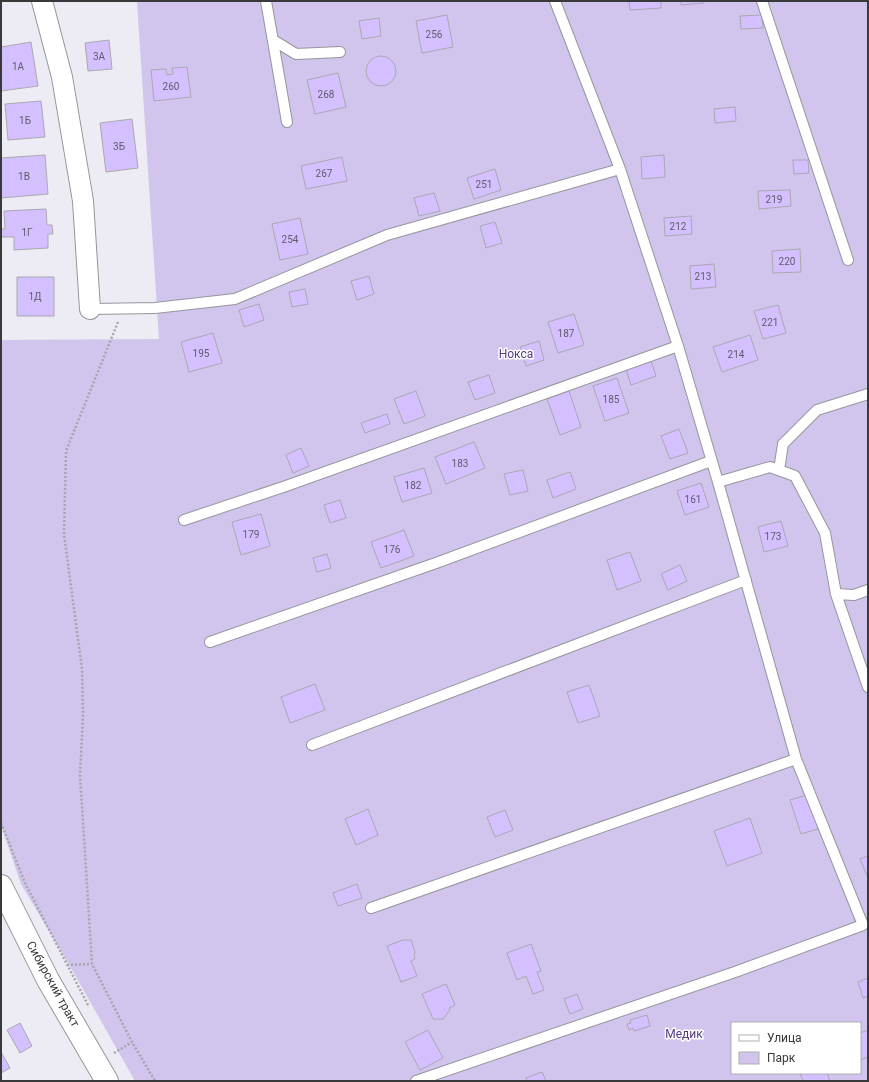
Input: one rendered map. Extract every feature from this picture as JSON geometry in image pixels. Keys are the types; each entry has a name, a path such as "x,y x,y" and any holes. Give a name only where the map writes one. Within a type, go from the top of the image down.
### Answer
{"main road":[{"name":"Сибирский тракт","path":"1,886 48,980 107,1081"}],"street":[{"path":"42,1 62,77 83,201 90,309"}],"lane":[{"path":"266,1 287,122"},
{"path":"416,1081 735,972 863,925 796,758 678,346 620,169 556,1"},
{"path":"762,1 848,260"},
{"path":"273,40 296,54 340,52"},
{"path":"90,309 155,308 235,299 387,235 620,169"},
{"path":"184,520 286,486 678,346"},
{"path":"779,470 783,444 817,410 868,394"},
{"path":"210,642 436,563 711,461"},
{"path":"718,482 770,468 795,476 825,533 836,594 868,687"},
{"path":"312,745 746,580"},
{"path":"836,594 854,594 868,590"},
{"path":"371,908 796,758"}],"path":[{"path":"124,308 66,451 64,534 82,669 83,715 80,775 92,964 132,1042 155,1081"},
{"path":"1,823 26,883 92,1012"},
{"path":"67,964 92,964"},
{"path":"110,1047 114,1054 132,1042"}],"green space":[{"name":"Нокса","path":"868,1 868,1081 135,1081 71,968 21,884 1,825 1,340 159,339 137,2"}],"building":[{"path":"629,1 661,1 661,8 630,10"},
{"path":"681,1 703,1 704,3 681,5"},
{"path":"447,15 453,47 422,53 416,21"},
{"path":"762,15 763,28 741,29 740,16"},
{"path":"379,18 381,36 362,39 359,21"},
{"path":"109,40 112,69 88,71 85,43"},
{"path":"31,42 38,86 1,91 1,47"},
{"path":"381,56 387,57 395,65 395,77 387,85 381,86 375,85 367,77 366,71 367,65 375,57"},
{"path":"187,67 191,97 154,101 151,70 166,69 167,75 173,74 172,68"},
{"path":"338,73 346,107 315,114 307,80"},
{"path":"41,101 45,137 8,140 5,104"},
{"path":"735,107 736,121 715,123 714,109"},
{"path":"132,119 138,168 106,172 100,123"},
{"path":"45,155 48,194 1,198 1,158"},
{"path":"664,155 665,177 642,179 641,157"},
{"path":"342,157 347,181 306,189 301,166"},
{"path":"793,160 808,160 809,173 794,174"},
{"path":"495,169 501,190 474,199 467,178"},
{"path":"790,190 791,206 759,209 758,191"},
{"path":"434,193 440,211 419,216 414,198"},
{"path":"46,209 47,225 52,225 53,234 48,234 48,248 14,250 14,237 1,237 1,229 5,229 4,211"},
{"path":"691,216 692,234 665,236 664,218"},
{"path":"300,218 308,254 280,260 272,224"},
{"path":"495,222 502,243 486,248 480,226"},
{"path":"800,249 801,272 773,273 772,251"},
{"path":"714,264 716,287 691,289 690,266"},
{"path":"369,276 374,294 357,300 351,281"},
{"path":"17,277 54,277 54,316 17,316"},
{"path":"305,289 308,304 292,307 289,292"},
{"path":"259,304 264,320 244,327 239,310"},
{"path":"778,305 786,333 763,339 754,311"},
{"path":"574,314 584,345 558,353 548,322"},
{"path":"213,333 222,363 189,372 181,342"},
{"path":"750,335 758,360 722,372 713,347"},
{"path":"539,341 544,360 526,366 520,347"},
{"path":"651,361 656,376 631,385 626,369"},
{"path":"489,375 495,393 475,400 468,382"},
{"path":"617,378 629,413 605,421 593,386"},
{"path":"416,391 425,416 404,424 394,399"},
{"path":"569,391 581,427 560,435 547,399"},
{"path":"387,414 390,424 365,433 361,423"},
{"path":"679,429 688,453 670,459 661,436"},
{"path":"474,442 485,468 446,484 435,457"},
{"path":"301,448 309,466 293,473 286,455"},
{"path":"424,468 432,493 402,502 394,477"},
{"path":"523,470 528,491 510,495 504,474"},
{"path":"570,472 576,489 553,498 547,480"},
{"path":"701,483 709,507 685,515 677,491"},
{"path":"340,500 346,518 330,523 324,505"},
{"path":"261,514 270,546 241,555 232,522"},
{"path":"781,521 788,546 764,552 758,527"},
{"path":"404,530 414,556 381,568 371,542"},
{"path":"630,552 641,581 617,590 607,560"},
{"path":"327,554 331,568 317,572 313,558"},
{"path":"680,565 687,581 668,590 661,574"},
{"path":"315,684 325,710 290,723 281,697"},
{"path":"589,685 600,716 578,723 567,692"},
{"path":"810,794 821,828 801,834 790,800"},
{"path":"368,809 378,835 356,845 345,819"},
{"path":"505,810 513,830 495,837 487,817"},
{"path":"750,818 762,853 727,866 714,831"},
{"path":"868,856 868,878 860,859"},
{"path":"357,884 362,898 338,906 333,893"},
{"path":"403,940 411,940 415,952 415,959 411,961 417,976 401,982 387,946"},
{"path":"531,944 541,971 537,972 544,990 533,994 526,976 517,980 507,953"},
{"path":"868,978 868,996 863,998 858,982"},
{"path":"446,984 455,1005 449,1008 450,1010 443,1019 433,1019 422,994"},
{"path":"577,994 583,1009 570,1014 564,999"},
{"path":"647,1015 650,1026 634,1031 633,1028 629,1030 627,1024 631,1023 630,1020"},
{"path":"20,1023 32,1046 20,1053 7,1030"},
{"path":"428,1030 443,1058 420,1070 405,1042"},
{"path":"868,1030 868,1057 861,1060 861,1033"},
{"path":"1,1052 10,1068 1,1073"},
{"path":"542,1072 546,1081 527,1081 526,1078"},
{"path":"800,1074 827,1074 830,1081 803,1081"}],"park label":[{"name":"Медик","path":"684,1034"}]}
